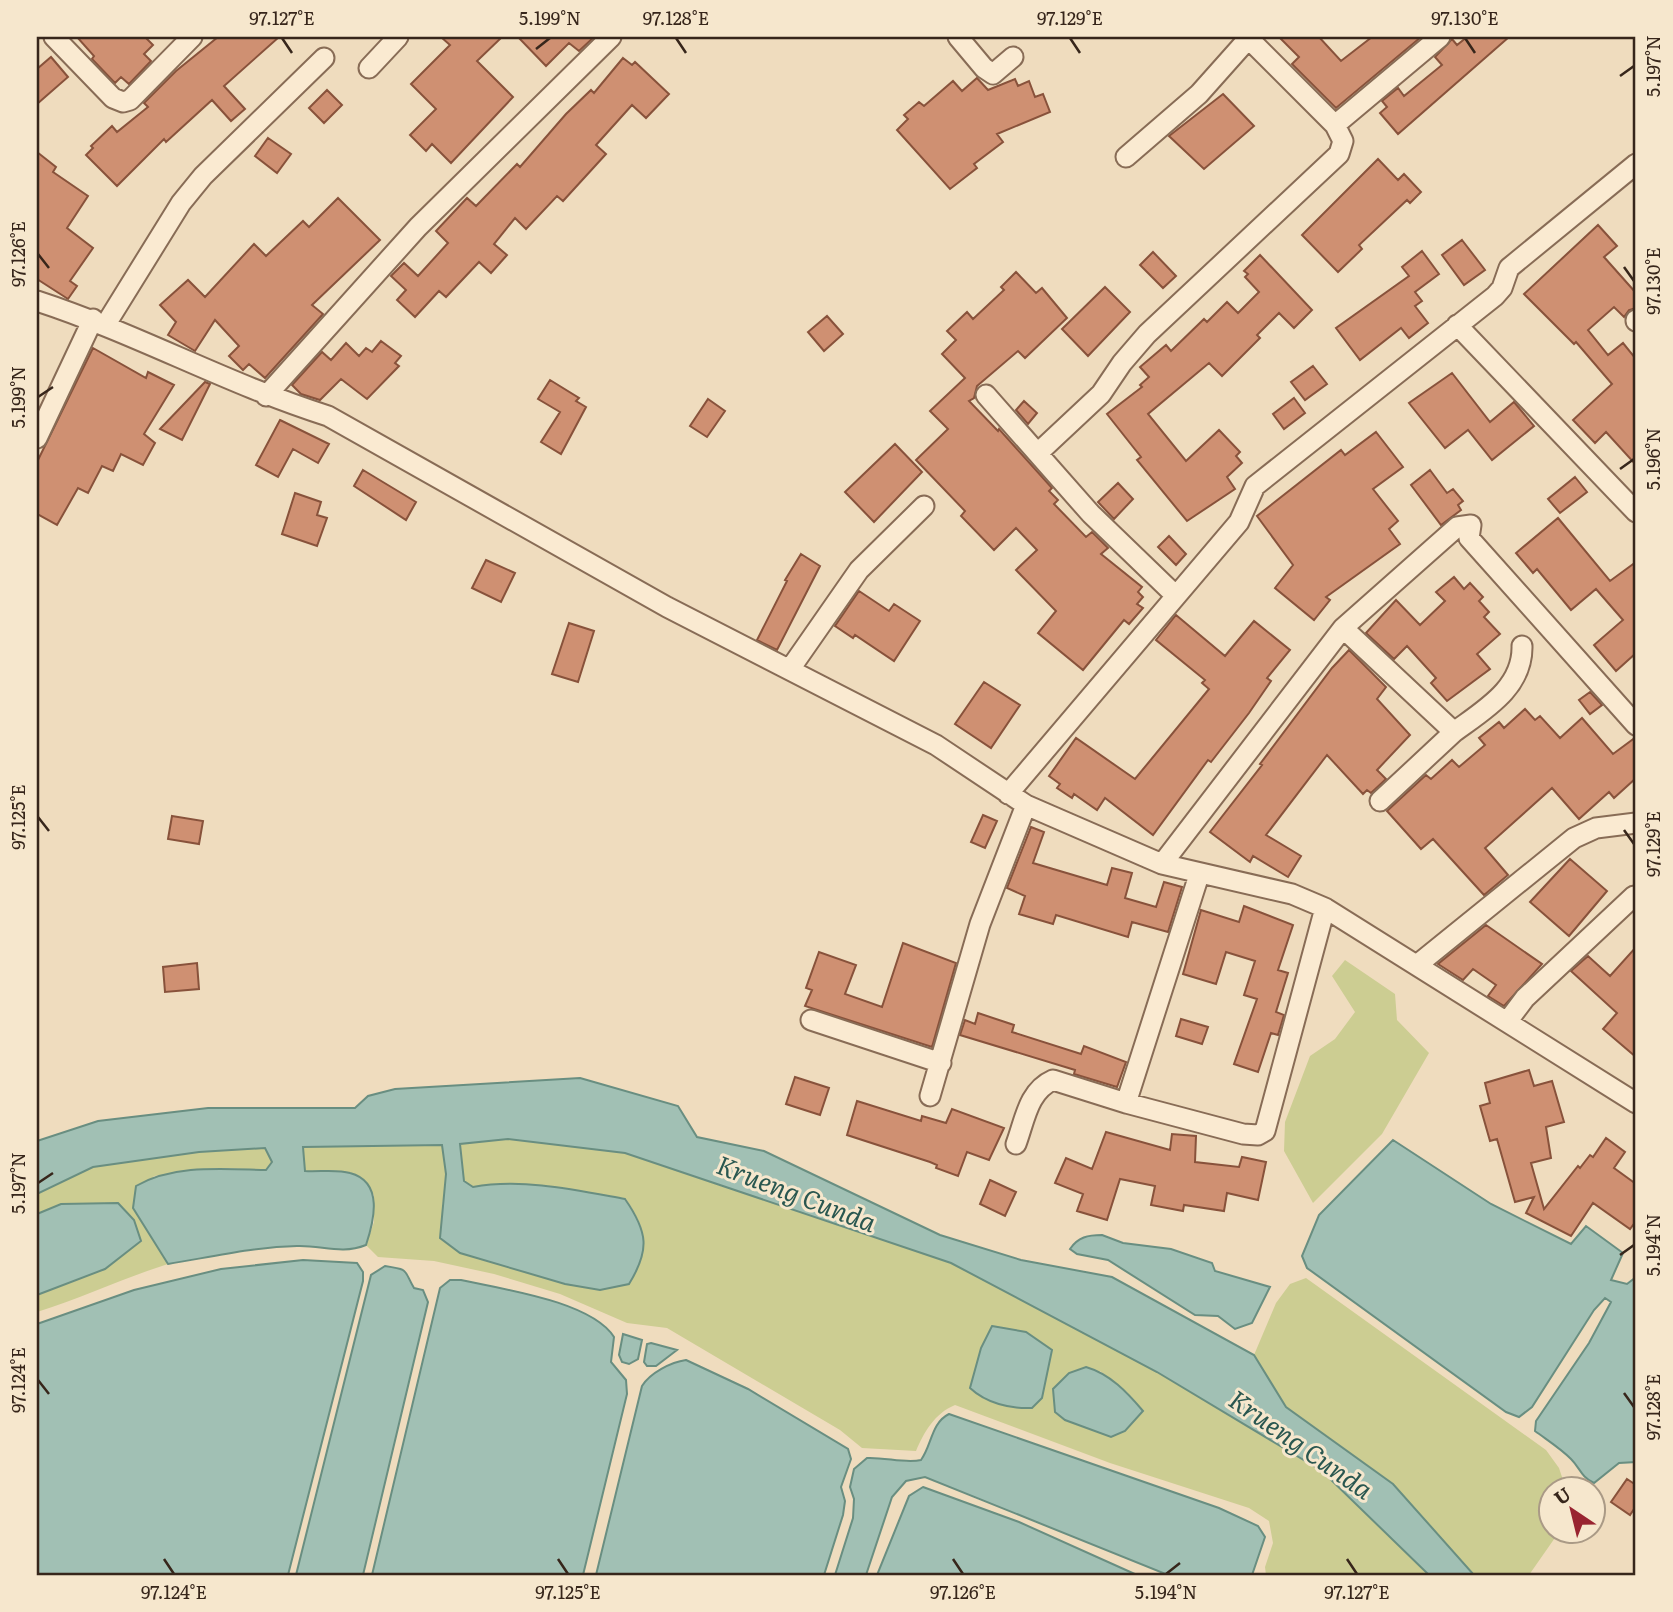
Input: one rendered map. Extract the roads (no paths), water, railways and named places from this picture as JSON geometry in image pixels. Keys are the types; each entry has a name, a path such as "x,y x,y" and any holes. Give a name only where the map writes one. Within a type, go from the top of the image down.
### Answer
{"street":[{"path":"54,37 113,98 123,102 131,100 192,37"},
{"path":"369,68 398,37"},
{"path":"266,397 418,227 611,37"},
{"path":"958,37 984,68 993,74 1013,57"},
{"path":"1335,125 1440,37"},
{"path":"1038,453 1101,394 1122,363 1147,334 1339,153 1343,141 1335,125 1248,38 1199,94 1126,157"},
{"path":"37,438 99,321 181,203 203,176 324,58"},
{"path":"1008,794 1239,522 1255,486 1499,292 1508,268 1636,164"},
{"path":"37,301 99,321 266,397 328,416 548,543 936,745 1026,805 1162,864 1199,875 1292,894 1325,908 1636,1103"},
{"path":"1457,325 1636,512"},
{"path":"986,395 1091,514 1175,595"},
{"path":"790,669 859,570 924,506"},
{"path":"1162,864 1343,628 1451,531 1471,525 1468,538 1636,725"},
{"path":"1343,628 1454,732"},
{"path":"1380,801 1513,681 1520,669 1522,646"},
{"path":"930,1096 980,924 1026,805"},
{"path":"1417,965 1574,838 1596,828 1636,823"},
{"path":"1126,1103 1199,875"},
{"path":"1507,1022 1525,999 1634,896"},
{"path":"1016,1144 1033,1095 1042,1085 1052,1080 1243,1135 1258,1135 1265,1131 1325,908"},
{"path":"811,1020 941,1063"}],"water":[{"name":"Krueng Cunda","path":"580,1078 678,1106 697,1137 764,1151 940,1235 1021,1260 1112,1277 1254,1355 1286,1407 1393,1484 1474,1575 1429,1575 1322,1471 1157,1372 951,1263 625,1153 508,1139 460,1144 464,1181 473,1187 530,1184 625,1199 642,1231 643,1251 629,1284 600,1290 565,1284 460,1253 440,1238 446,1174 442,1145 303,1147 305,1171 350,1173 368,1185 374,1203 372,1225 366,1245 357,1248 281,1247 168,1264 133,1208 136,1186 166,1174 182,1171 266,1170 272,1162 265,1148 199,1152 93,1167 37,1194 37,1141 98,1121 208,1108 355,1108 368,1096 395,1089"},
{"path":"1393,1140 1491,1204 1571,1244 1586,1226 1623,1253 1611,1280 1627,1284 1636,1277 1636,1462 1619,1463 1603,1476 1584,1476 1567,1455 1535,1431 1536,1421 1589,1343 1611,1302 1605,1298 1594,1310 1532,1407 1519,1417 1506,1412 1307,1268 1302,1256 1319,1215"},
{"path":"118,1203 134,1220 141,1241 105,1269 37,1295 37,1214 61,1204"},
{"path":"1102,1235 1123,1243 1171,1249 1212,1263 1215,1271 1270,1287 1252,1323 1235,1329 1218,1316 1195,1315 1108,1260 1077,1254 1070,1249 1084,1237"},
{"path":"303,1260 357,1263 363,1272 363,1281 288,1575 37,1575 37,1324 134,1290 221,1269"},
{"path":"385,1266 405,1271 414,1288 423,1290 428,1302 363,1575 296,1575 371,1275"},
{"path":"450,1280 544,1298 586,1314 614,1337 611,1362 626,1380 627,1394 583,1575 372,1575 440,1288"},
{"path":"992,1326 1026,1332 1052,1350 1042,1398 1032,1408 999,1404 983,1398 970,1388 981,1348"},
{"path":"623,1334 642,1340 638,1359 629,1364 622,1362 619,1355"},
{"path":"647,1344 677,1350 656,1366 647,1366 644,1362"},
{"path":"686,1360 748,1389 848,1449 851,1459 841,1487 845,1501 843,1515 824,1575 596,1575 642,1386 661,1369"},
{"path":"1086,1367 1110,1379 1143,1411 1125,1431 1111,1437 1065,1420 1055,1412 1053,1389 1069,1373"},
{"path":"949,1414 1219,1508 1258,1526 1265,1537 1252,1575 1168,1575 925,1477 906,1481 892,1497 866,1575 835,1575 853,1518 854,1499 850,1487 854,1469 867,1458 921,1460 935,1429"},
{"path":"923,1487 1019,1522 1137,1575 877,1575 909,1496"}]}
